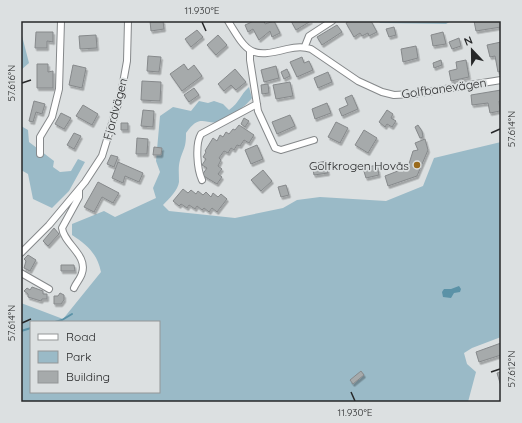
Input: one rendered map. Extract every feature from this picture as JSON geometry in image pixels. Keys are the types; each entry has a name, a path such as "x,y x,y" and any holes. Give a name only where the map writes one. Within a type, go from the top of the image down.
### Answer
{"street":[{"path":"40,154 40,137 52,117 59,89 60,21"},
{"name":"Fjordvägen","path":"21,253 49,225 79,190 102,156 116,113 126,61 128,21"},
{"path":"228,21 239,39 250,51 265,55 305,46 309,36 332,21"},
{"name":"Golfbanevägen","path":"305,46 358,81 394,95 414,94 501,80"},
{"path":"250,51 257,104 273,146 277,150 314,140"},
{"path":"202,180 200,174 198,140 201,134 257,104"},
{"name":"Fjordvägen","path":"74,288 82,274 82,266 77,252 63,233 63,224 79,197 79,190"},
{"path":"21,273 49,288"}],"green space":[{"path":"379,21 451,21 446,24 380,23"},
{"path":"21,32 29,63 21,70"},
{"path":"249,87 252,98 234,114 222,121 200,121 191,126 186,133 185,145 179,163 179,182 173,194 163,205 169,211 235,218 283,208 297,200 320,197 386,201 423,186 434,158 501,142 501,337 472,348 464,353 467,364 476,372 468,402 21,402 21,303 63,319 101,272 97,260 91,250 72,235 72,224 104,211 115,217 156,198 153,188 160,172 156,161 160,116 173,107 191,111 199,101 208,103 214,101 223,104 229,110 236,104"},
{"path":"21,126 28,130 29,142 54,161 53,167 60,172 71,171 78,159 85,162 69,191 52,208 33,199 28,174 21,170"}],"shaded area":[{"path":"459,286 461,289 460,292 454,293 451,298 443,297 442,292 444,289 451,289"}],"building":[{"path":"150,21 163,21 164,29 151,31"},
{"path":"254,21 264,21 265,24 274,21 280,33 272,37 270,31 259,40 253,29 248,32 245,25"},
{"path":"291,21 311,21 296,30"},
{"path":"349,21 371,21 377,32 369,36 368,33 362,36 360,33 354,37 346,23"},
{"path":"474,21 501,21 501,27 476,31"},
{"path":"337,25 342,32 322,45 317,37"},
{"path":"394,27 396,35 389,37 386,29"},
{"path":"197,30 203,37 191,47 185,39"},
{"path":"36,32 53,32 53,42 47,41 47,48 35,48"},
{"path":"443,32 446,44 433,46 431,35"},
{"path":"96,35 97,48 80,49 79,36"},
{"path":"218,35 227,45 216,55 207,45"},
{"path":"459,38 461,46 452,49 449,42"},
{"path":"501,42 501,71 498,72 495,56 490,57 487,45"},
{"path":"416,46 418,58 403,62 401,49"},
{"path":"148,56 161,57 159,72 147,71"},
{"path":"302,57 304,63 309,61 313,70 297,77 290,62"},
{"path":"441,60 442,65 434,68 433,63"},
{"path":"466,60 469,77 451,81 449,71 457,69 456,62"},
{"path":"37,64 48,64 48,72 53,71 53,88 37,88"},
{"path":"184,64 188,70 194,65 202,76 182,91 170,74"},
{"path":"73,65 86,68 82,88 69,85"},
{"path":"276,66 279,78 264,82 261,70"},
{"path":"235,69 246,82 236,90 231,85 224,91 218,84"},
{"path":"287,69 290,76 284,79 281,72"},
{"path":"328,72 332,82 318,88 314,78"},
{"path":"142,81 161,82 160,101 141,100"},
{"path":"290,82 293,96 276,99 273,85"},
{"path":"268,84 269,93 262,94 261,85"},
{"path":"194,88 199,95 189,102 184,95"},
{"path":"501,90 501,101 499,101 500,111 490,113 488,103 472,105 471,95"},
{"path":"352,95 358,109 342,116 339,109 348,105 345,98"},
{"path":"34,101 45,104 42,114 36,112 33,122 29,121"},
{"path":"327,103 331,113 315,119 312,109"},
{"path":"83,105 98,114 92,125 76,116"},
{"path":"143,110 154,111 153,127 141,126"},
{"path":"387,110 393,114 391,118 396,121 392,127 387,124 385,127 379,122"},
{"path":"61,113 71,118 64,129 55,124"},
{"path":"290,115 295,126 277,134 272,122"},
{"path":"244,118 249,121 245,127 241,124"},
{"path":"336,122 348,128 340,143 328,137"},
{"path":"121,123 128,123 128,130 121,130"},
{"path":"239,125 254,135 249,143 244,140 240,146 237,145 234,150 231,148 228,153 224,151 219,158 221,160 218,166 222,169 218,174 222,177 217,184 202,175 207,168 202,165 206,159 203,157 206,152 205,151 213,138 217,141 220,135 223,137 226,132 229,134"},
{"path":"418,125 422,131 423,137 420,138 415,127"},
{"path":"364,130 377,138 368,153 355,145"},
{"path":"74,133 81,136 74,149 67,145"},
{"path":"137,138 148,139 147,154 136,154"},
{"path":"425,139 428,150 417,176 388,186 385,176 408,167 413,151 418,150 415,143"},
{"path":"257,145 263,159 251,164 245,150"},
{"path":"154,147 162,148 161,155 153,155"},
{"path":"111,155 118,157 114,167 107,164"},
{"path":"326,161 328,173 314,175 312,164"},
{"path":"118,162 143,173 139,182 125,176 123,183 112,178"},
{"path":"377,165 379,175 366,178 363,168"},
{"path":"263,170 272,181 261,191 251,180"},
{"path":"98,182 119,193 113,203 102,197 94,212 84,207"},
{"path":"286,185 289,195 281,197 278,187"},
{"path":"183,189 188,193 191,190 196,194 198,191 203,195 206,192 211,197 213,193 218,197 221,194 227,199 217,212 212,208 209,212 204,208 202,210 197,206 195,209 189,205 187,208 181,204 179,206 173,201"},
{"path":"54,228 59,234 48,246 43,241"},
{"path":"28,255 36,260 30,271 24,268 26,261 24,259"},
{"path":"61,265 74,265 75,271 61,271"},
{"path":"32,287 43,291 43,294 47,294 47,299 42,299 41,301 28,297 28,294 24,291 27,288 30,290"},
{"path":"60,293 64,295 64,300 61,304 54,304 54,296 58,296"},
{"path":"501,343 501,355 479,362 476,352"},
{"path":"361,371 364,375 353,384 350,380"},
{"path":"501,372 501,386 497,373"}],"waterway":[{"path":"58,321 72,314"},
{"path":"21,331 30,328"}],"place":[{"name":"Golfkrogen Hovås","path":"417,165"}]}
